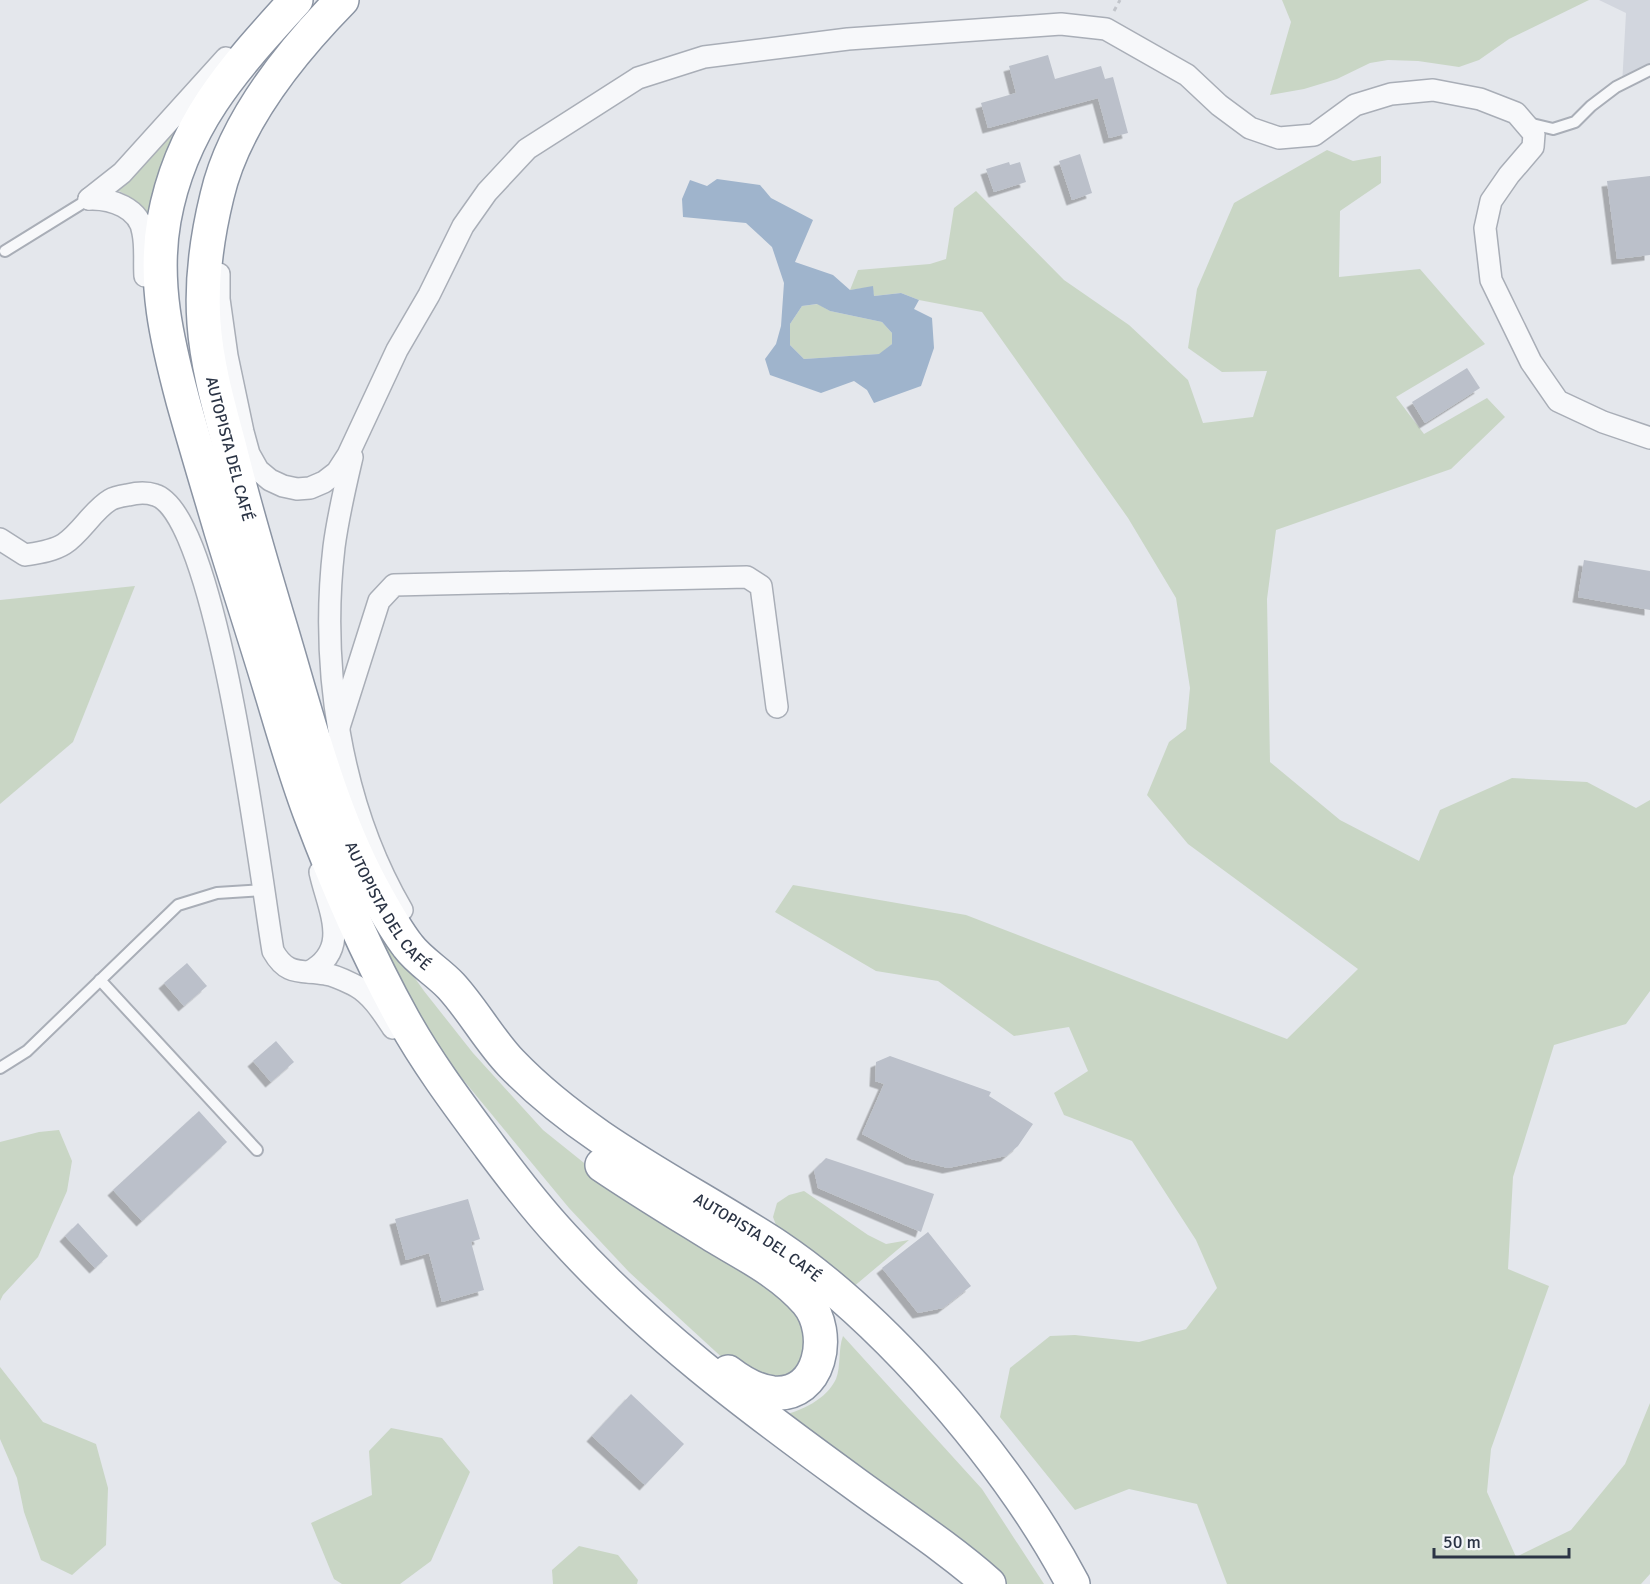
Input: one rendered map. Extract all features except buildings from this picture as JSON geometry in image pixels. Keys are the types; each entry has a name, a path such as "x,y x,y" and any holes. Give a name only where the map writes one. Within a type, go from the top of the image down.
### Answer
{"highway":[{"name":"AUTOPISTA DEL CAFÉ","path":"296,0 241,60 205,110 181,159 169,193 163,225 160,291 163,320 205,476 293,765 344,897 381,977 432,1065 530,1200 593,1269 646,1321 743,1402 989,1584"},
{"name":"AUTOPISTA DEL CAFÉ","path":"342,0 269,86 234,146 217,196 207,253 203,316 206,348 216,397 244,505 304,704 343,822 370,883 409,949 449,984 509,1061 555,1104 637,1162 721,1211 788,1254 837,1291 868,1319 937,1391 996,1462 1045,1535 1073,1584"},
{"path":"530,1200 568,1223 655,1311 702,1352 745,1385 774,1393 786,1392 809,1377 817,1365 822,1337 818,1320 808,1303 792,1287 753,1258 642,1192 582,1152 555,1104"}],"street":[{"path":"89,199 122,173 245,37 288,0"},
{"path":"290,60 270,91 239,166 225,222 219,264 219,299 227,356 249,454 258,470 270,480 283,486 297,489 310,488 324,482 337,472 348,455 397,350 429,295 463,226 487,192 527,149 638,78 704,57 848,39 1061,24 1106,29 1186,75 1250,129 1279,138 1314,135 1355,105 1391,94 1433,90 1480,99 1516,113 1534,134 1533,147 1491,201 1485,228 1491,280 1531,362 1558,400 1603,422 1650,438"},
{"path":"89,199 105,198 121,204 137,220 143,230 146,281 151,308 180,388"},
{"path":"366,414 352,457 334,546 329,637 332,682 348,773 379,862 399,905 449,984"},
{"path":"0,539 25,555 41,552 63,544 110,499 137,493 156,495 174,511 201,570 219,633 273,951 279,962 293,971 328,974 358,987 370,997 405,1045 432,1065"},
{"path":"339,727 379,601 394,585 747,577 761,586 777,707"},
{"path":"309,972 328,958 333,947 334,933 317,858 311,816"}],"lane":[{"path":"1526,123 1553,129 1575,122 1616,87 1650,70"},
{"path":"5,251 89,199"},
{"path":"0,1068 27,1051 178,905 217,892 264,890"},
{"path":"100,980 257,1150"}],"shaded area":[{"path":"1599,0 1650,0 1650,68 1622,85 1626,13"}],"green space":[{"path":"1282,0 1589,0 1509,39 1479,60 1459,67 1418,61 1388,60 1370,63 1337,79 1304,89 1270,95 1291,22"},
{"path":"176,124 182,124 151,240 140,208 131,198 115,189"},
{"path":"1327,150 1353,161 1381,156 1381,183 1340,211 1339,277 1420,269 1485,344 1396,397 1424,434 1487,398 1505,417 1451,469 1276,530 1267,599 1270,762 1340,820 1419,861 1440,810 1512,778 1587,782 1636,808 1650,800 1650,991 1626,1024 1554,1045 1513,1177 1508,1269 1549,1286 1491,1449 1487,1492 1516,1557 1571,1530 1625,1464 1650,1403 1650,1574 1641,1584 1227,1584 1197,1504 1129,1489 1075,1510 1000,1417 1010,1368 1050,1336 1075,1335 1139,1342 1186,1329 1217,1288 1196,1240 1132,1141 1064,1115 1054,1093 1088,1071 1069,1027 1014,1036 938,981 876,971 775,912 793,885 966,915 1287,1039 1358,969 1188,844 1147,795 1169,742 1186,729 1190,688 1176,598 1128,518 982,312 919,300 901,293 874,296 872,287 850,290 858,270 930,264 946,259 954,208 976,191 1064,280 1129,325 1188,380 1203,423 1253,417 1267,371 1222,372 1188,348 1197,289 1234,203"},
{"path":"818,304 830,311 882,322 892,333 892,344 880,354 804,359 790,345 790,324 802,306"},
{"path":"135,586 73,742 0,804 0,600"},
{"path":"383,933 424,991 473,1053 543,1130 624,1195 729,1260 800,1311 811,1358 781,1383 740,1374 629,1272 569,1208 460,1076 412,1013 370,938"},
{"path":"59,1130 72,1161 67,1191 38,1257 0,1301 0,1142 39,1132"},
{"path":"804,1191 868,1235 886,1244 909,1240 846,1293 783,1244 773,1217 777,1203 789,1195"},
{"path":"843,1336 982,1489 1044,1584 995,1584 781,1416 813,1403 832,1386 838,1374"},
{"path":"0,1367 43,1422 96,1444 108,1488 106,1545 72,1575 41,1560 24,1512 17,1478 0,1439"},
{"path":"391,1428 442,1438 470,1472 431,1561 400,1584 342,1584 334,1579 311,1523 372,1495 369,1451"},
{"path":"579,1546 618,1555 638,1580 637,1584 553,1584 552,1570"}],"water":[{"path":"717,179 760,185 771,198 813,220 795,262 833,275 850,290 873,286 874,296 901,293 919,300 914,309 932,318 934,348 921,386 874,403 867,390 854,381 821,393 770,375 765,359 776,344 781,326 784,283 772,247 746,223 683,217 682,199 690,180 707,186","holes":["817,304 830,311 882,322 892,333 892,344 879,354 804,359 790,345 790,324 802,306"]}]}
